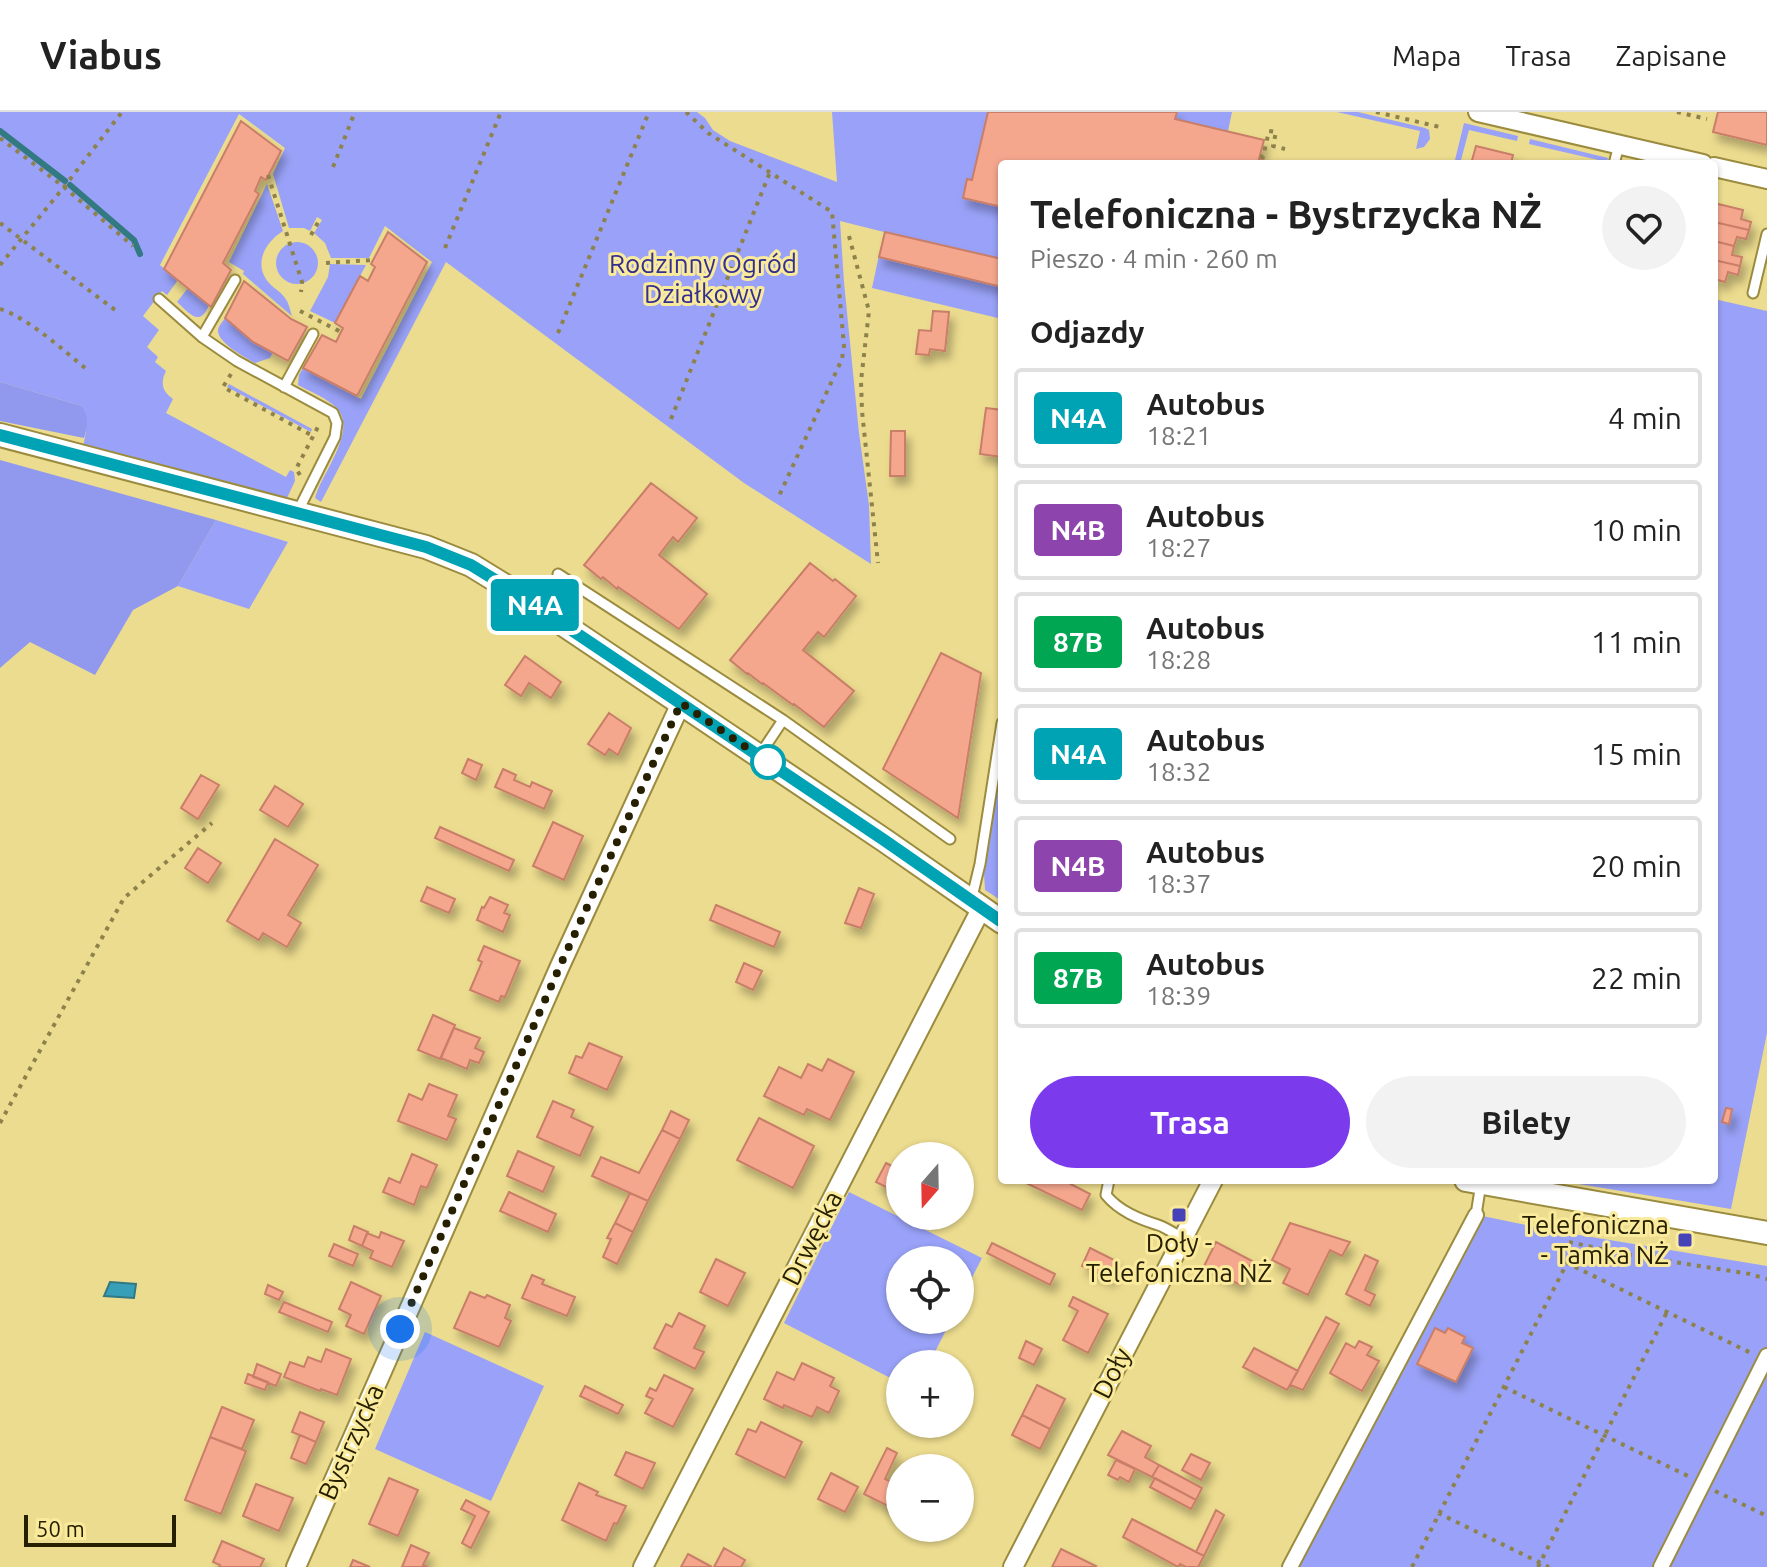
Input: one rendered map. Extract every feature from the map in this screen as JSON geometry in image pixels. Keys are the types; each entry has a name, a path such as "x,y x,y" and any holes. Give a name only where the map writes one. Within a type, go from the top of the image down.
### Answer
{"street":[{"path":"1478,112 1685,160"},
{"path":"1718,168 1767,179"},
{"path":"0,435 426,547 471,565 681,703 998,919"},
{"name":"Bystrzycka","path":"296,1567 560,966 681,703"},
{"name":"Drwęcka","path":"643,1567 976,905"},
{"name":"Doły","path":"1013,1567 1211,1184"},
{"path":"1491,1184 1767,1232"},
{"path":"1290,1567 1476,1215"},
{"path":"1661,1567 1766,1358"}],"lane":[{"path":"1615,160 1619,145"},
{"path":"1753,293 1767,234"},
{"path":"202,337 235,280"},
{"path":"159,299 202,337 237,361 333,413 337,423 335,437 297,513"},
{"path":"284,387 313,334"},
{"path":"558,574 783,720 950,839"},
{"path":"759,756 783,720"},
{"path":"976,905 998,749"},
{"path":"1108,1184 1106,1195 1111,1202 1147,1223 1160,1225 1182,1238"},
{"path":"1474,1184 1476,1215"}],"path":[{"path":"0,265 122,112"},
{"path":"333,167 355,112"},
{"path":"445,248 501,112"},
{"path":"558,333 649,112"},
{"path":"686,112 708,133 832,212 844,346 842,359 779,496"},
{"path":"1376,112 1444,128"},
{"path":"1677,112 1707,119"},
{"path":"1260,156 1263,157 1269,131 1276,132 1273,146 1285,149"},
{"path":"0,138 133,246"},
{"path":"671,419 770,172"},
{"path":"268,175 302,282 301,292"},
{"path":"311,235 320,219"},
{"path":"0,223 119,313"},
{"path":"849,236 869,311 861,381 862,411 878,563"},
{"path":"326,263 373,260"},
{"path":"0,309 49,339 85,368"},
{"path":"237,361 223,387 313,436"},
{"path":"0,1123 124,898 212,823"},
{"path":"1569,1242 1767,1279"},
{"path":"1412,1567 1567,1263 1766,1358"},
{"path":"1539,1565 1667,1312"},
{"path":"1504,1387 1767,1516"},
{"path":"1438,1513 1539,1565 1549,1567"}],"green space":[{"name":"Rodzinny Ogród Działkowy","path":"0,112 697,112 713,130 730,141 837,182 832,112 1232,112 1228,131 1264,140 1259,158 1264,160 998,160 998,318 872,288 884,232 840,221 859,433 869,505 871,564 744,483 446,262 321,502 315,498 337,450 343,424 340,413 332,404 298,385 299,375 303,368 361,399 432,262 385,226 369,258 331,258 325,243 314,233 322,220 317,217 310,231 289,228 273,174 285,148 239,114 160,265 178,280 167,295 162,291 143,316 159,330 147,347 158,357 155,362 166,371 163,386 173,399 166,413 286,477 290,470 294,472 295,481 287,498 83,448 86,431 82,406 0,382"},
{"path":"1337,112 1358,112 1425,128 1429,130 1430,139 1424,147 1416,149 1420,131"},
{"path":"1464,123 1518,136 1517,141 1469,130 1461,160 1455,160"},
{"path":"1530,139 1608,158 1598,160 1529,144"},
{"path":"267,184 283,231 266,248 262,270 265,278 286,300 292,316 243,274 244,271 229,262"},
{"path":"297,242 312,248 318,263 312,278 297,284 282,278 276,263 282,248"},
{"path":"330,264 366,265 335,323 310,311 328,277"},
{"path":"188,288 209,305 202,316 194,316 177,302"},
{"path":"1718,300 1767,311 1767,1033 1731,1209 1578,1184 1718,1184"},
{"path":"225,318 273,352 270,358 255,363 227,345 218,331"},
{"path":"229,384 312,429 311,432 227,387"},
{"path":"216,520 288,542 249,609 178,586"},
{"path":"998,782 998,898 985,890 984,873"},
{"path":"849,1192 886,1210 886,1230 926,1230 958,1246 886,1246 886,1334 944,1334 936,1350 886,1350 886,1376 784,1323"},
{"path":"1468,1213 1555,1231 1767,1266 1767,1567 1281,1567"},
{"path":"974,1254 982,1258 974,1274"},
{"path":"425,1332 544,1386 491,1501 375,1449"}],"shaded area":[{"path":"0,382 82,406 87,421 84,438 0,421"},
{"path":"0,460 216,520 178,586 133,610 95,675 30,642 0,668"},
{"path":"110,1282 136,1284 134,1298 104,1296"}],"building":[{"path":"988,112 1177,112 1175,119 1264,140 1259,159 1262,160 998,160 998,206 963,198 967,179 972,180"},
{"path":"1718,112 1767,112 1767,145 1713,132"},
{"path":"241,121 281,151 266,180 261,177 255,191 259,194 223,263 231,270 211,307 164,269"},
{"path":"1476,146 1513,155 1512,160 1472,160"},
{"path":"1718,204 1743,210 1741,219 1751,222 1749,230 1718,223"},
{"path":"1718,223 1749,230 1746,239 1737,237 1734,246 1718,242"},
{"path":"388,232 427,262 357,396 303,368 322,335 336,342 343,328 335,323 360,276 368,281 375,267 371,264"},
{"path":"885,232 998,258 998,286 879,257"},
{"path":"1718,242 1734,246 1732,255 1742,257 1740,266 1718,261"},
{"path":"1718,261 1740,266 1738,275 1728,272 1725,282 1718,280"},
{"path":"244,281 291,319 307,327 288,361 253,342 225,318"},
{"path":"933,311 949,312 945,351 930,349 929,355 916,354 919,330 931,331"},
{"path":"986,408 998,410 998,456 980,454"},
{"path":"891,431 905,431 905,476 890,476"},
{"path":"651,483 697,518 678,542 673,537 659,555 707,594 679,629 584,565"},
{"path":"810,563 856,596 824,637 818,632 803,650 854,691 824,727 730,660"},
{"path":"941,653 981,673 958,818 883,769"},
{"path":"525,656 561,682 551,698 529,683 521,696 505,685"},
{"path":"609,713 631,728 618,755 609,749 605,755 588,744"},
{"path":"468,759 482,765 476,780 462,773"},
{"path":"503,769 516,775 514,780 530,787 532,782 552,791 544,809 495,787"},
{"path":"201,775 219,785 198,819 181,808"},
{"path":"275,786 303,804 288,827 260,810"},
{"path":"553,822 583,836 564,880 533,866"},
{"path":"440,827 514,860 509,871 435,838"},
{"path":"275,839 318,865 288,915 301,923 287,947 263,933 259,940 227,921"},
{"path":"198,848 221,863 208,883 185,868"},
{"path":"427,887 455,899 449,913 421,901"},
{"path":"859,888 874,894 861,928 845,923"},
{"path":"490,897 508,905 504,913 510,915 503,932 477,920"},
{"path":"716,905 780,932 774,947 710,920"},
{"path":"484,946 520,961 505,997 501,996 499,1002 470,990 482,962 478,960"},
{"path":"744,963 762,971 753,990 736,982"},
{"path":"433,1015 455,1025 440,1059 418,1050"},
{"path":"454,1028 480,1038 475,1048 484,1052 479,1063 470,1060 467,1069 441,1058"},
{"path":"589,1043 622,1057 607,1090 569,1073 576,1056 582,1058"},
{"path":"828,1059 854,1072 830,1120 807,1109 804,1115 764,1096 779,1067 801,1078 808,1064 822,1071"},
{"path":"429,1084 457,1095 448,1116 456,1119 447,1140 398,1121 409,1094 422,1100"},
{"path":"553,1101 574,1110 571,1117 593,1127 580,1156 537,1137"},
{"path":"1726,1108 1732,1109 1729,1124 1722,1122"},
{"path":"671,1111 689,1120 680,1139 662,1130"},
{"path":"759,1118 814,1146 793,1188 737,1160"},
{"path":"662,1130 680,1139 648,1201 592,1176 601,1157 639,1173"},
{"path":"518,1151 554,1167 543,1192 507,1176"},
{"path":"412,1154 437,1165 427,1188 421,1186 414,1205 383,1192 389,1178 400,1183"},
{"path":"886,1163 886,1187 876,1182"},
{"path":"1028,1184 1071,1184 1090,1194 1082,1210"},
{"path":"509,1192 556,1214 548,1232 500,1211"},
{"path":"630,1193 648,1201 633,1232 615,1223"},
{"path":"615,1223 633,1232 617,1264 603,1257 611,1239 607,1238"},
{"path":"1290,1223 1350,1242 1342,1256 1330,1250 1308,1295 1283,1283 1290,1269 1272,1260"},
{"path":"354,1226 368,1232 362,1246 349,1240"},
{"path":"381,1232 404,1241 392,1267 370,1258 373,1251 362,1246 367,1233 379,1238"},
{"path":"1216,1242 1252,1261 1240,1285 1204,1266"},
{"path":"992,1243 1055,1274 1050,1285 987,1253"},
{"path":"334,1244 358,1254 353,1266 329,1256"},
{"path":"1090,1248 1118,1262 1110,1279 1082,1266"},
{"path":"1365,1255 1378,1261 1365,1290 1375,1295 1370,1306 1346,1294"},
{"path":"716,1259 745,1273 728,1306 700,1292"},
{"path":"532,1275 544,1280 542,1284 575,1297 567,1316 522,1298"},
{"path":"351,1282 381,1296 364,1334 346,1326 351,1315 339,1309"},
{"path":"268,1285 283,1292 279,1300 265,1294"},
{"path":"470,1292 485,1298 487,1295 510,1305 505,1318 511,1321 499,1347 454,1328"},
{"path":"1073,1297 1108,1314 1088,1353 1063,1340 1078,1311 1069,1306"},
{"path":"284,1302 332,1322 328,1332 279,1312"},
{"path":"679,1313 705,1326 694,1348 704,1352 695,1369 654,1348 666,1324 672,1327"},
{"path":"1326,1317 1339,1324 1303,1390 1290,1385"},
{"path":"1435,1328 1445,1333 1448,1328 1465,1337 1462,1343 1473,1348 1456,1382 1417,1364"},
{"path":"1026,1341 1042,1349 1034,1365 1019,1358"},
{"path":"1359,1341 1372,1347 1367,1355 1379,1361 1362,1391 1330,1373 1346,1343 1355,1348"},
{"path":"1254,1348 1298,1371 1287,1390 1243,1367"},
{"path":"326,1349 351,1359 337,1395 284,1377 290,1362 304,1367 308,1357 321,1362"},
{"path":"802,1363 834,1378 830,1386 839,1391 829,1413 817,1407 812,1417 764,1399 777,1372 794,1380"},
{"path":"257,1364 281,1374 276,1386 253,1377"},
{"path":"248,1374 268,1382 265,1390 245,1383"},
{"path":"664,1375 693,1389 673,1427 645,1413 653,1399 646,1396 650,1388 656,1391"},
{"path":"1037,1385 1065,1399 1050,1429 1022,1415"},
{"path":"585,1386 623,1405 618,1414 580,1396"},
{"path":"222,1407 254,1420 242,1449 210,1437"},
{"path":"300,1412 324,1422 316,1442 292,1432"},
{"path":"1022,1415 1050,1429 1040,1449 1012,1435"},
{"path":"761,1422 802,1442 785,1478 736,1454 748,1429 756,1432"},
{"path":"1122,1431 1151,1446 1145,1457 1159,1465 1152,1477 1108,1455"},
{"path":"300,1435 316,1442 306,1464 291,1458"},
{"path":"210,1437 246,1451 221,1514 185,1500"},
{"path":"887,1448 897,1453 886,1454 886,1505 864,1494"},
{"path":"626,1452 655,1463 643,1489 615,1475"},
{"path":"1191,1454 1210,1463 1201,1480 1182,1470"},
{"path":"1116,1460 1135,1469 1129,1482 1108,1475"},
{"path":"1159,1465 1202,1488 1196,1500 1152,1477"},
{"path":"831,1473 858,1487 845,1512 818,1499"},
{"path":"389,1478 418,1490 398,1536 369,1524"},
{"path":"1155,1478 1196,1500 1191,1509 1150,1487"},
{"path":"579,1483 598,1492 596,1495 626,1506 606,1541 562,1520"},
{"path":"256,1484 293,1498 279,1531 243,1516"},
{"path":"466,1500 489,1512 471,1548 462,1543 475,1516 461,1509"},
{"path":"1216,1510 1224,1515 1204,1556 1196,1552"},
{"path":"1132,1519 1204,1556 1198,1567 1180,1564 1178,1567 1123,1537"},
{"path":"222,1541 264,1559 260,1567 219,1567 213,1562"},
{"path":"411,1545 429,1553 423,1565 428,1567 402,1567"},
{"path":"724,1548 745,1560 741,1567 714,1567"},
{"path":"1061,1549 1096,1566 1052,1567"},
{"path":"688,1554 712,1567 681,1567"},
{"path":"353,1560 370,1567 350,1567"}],"waterway":[{"path":"0,131 65,181"},
{"path":"70,185 134,240 140,254"}],"bus line":[{"name":"N4A","path":"0,435 455,557 489,574 998,920"}],"place":[{"name":"Doły - Telefoniczna NŻ","path":"1179,1215"},
{"name":"Telefoniczna - Tamka NŻ","path":"1685,1240"}],"route":[{"path":"400,1329 560,966 681,703 768,762"}]}
